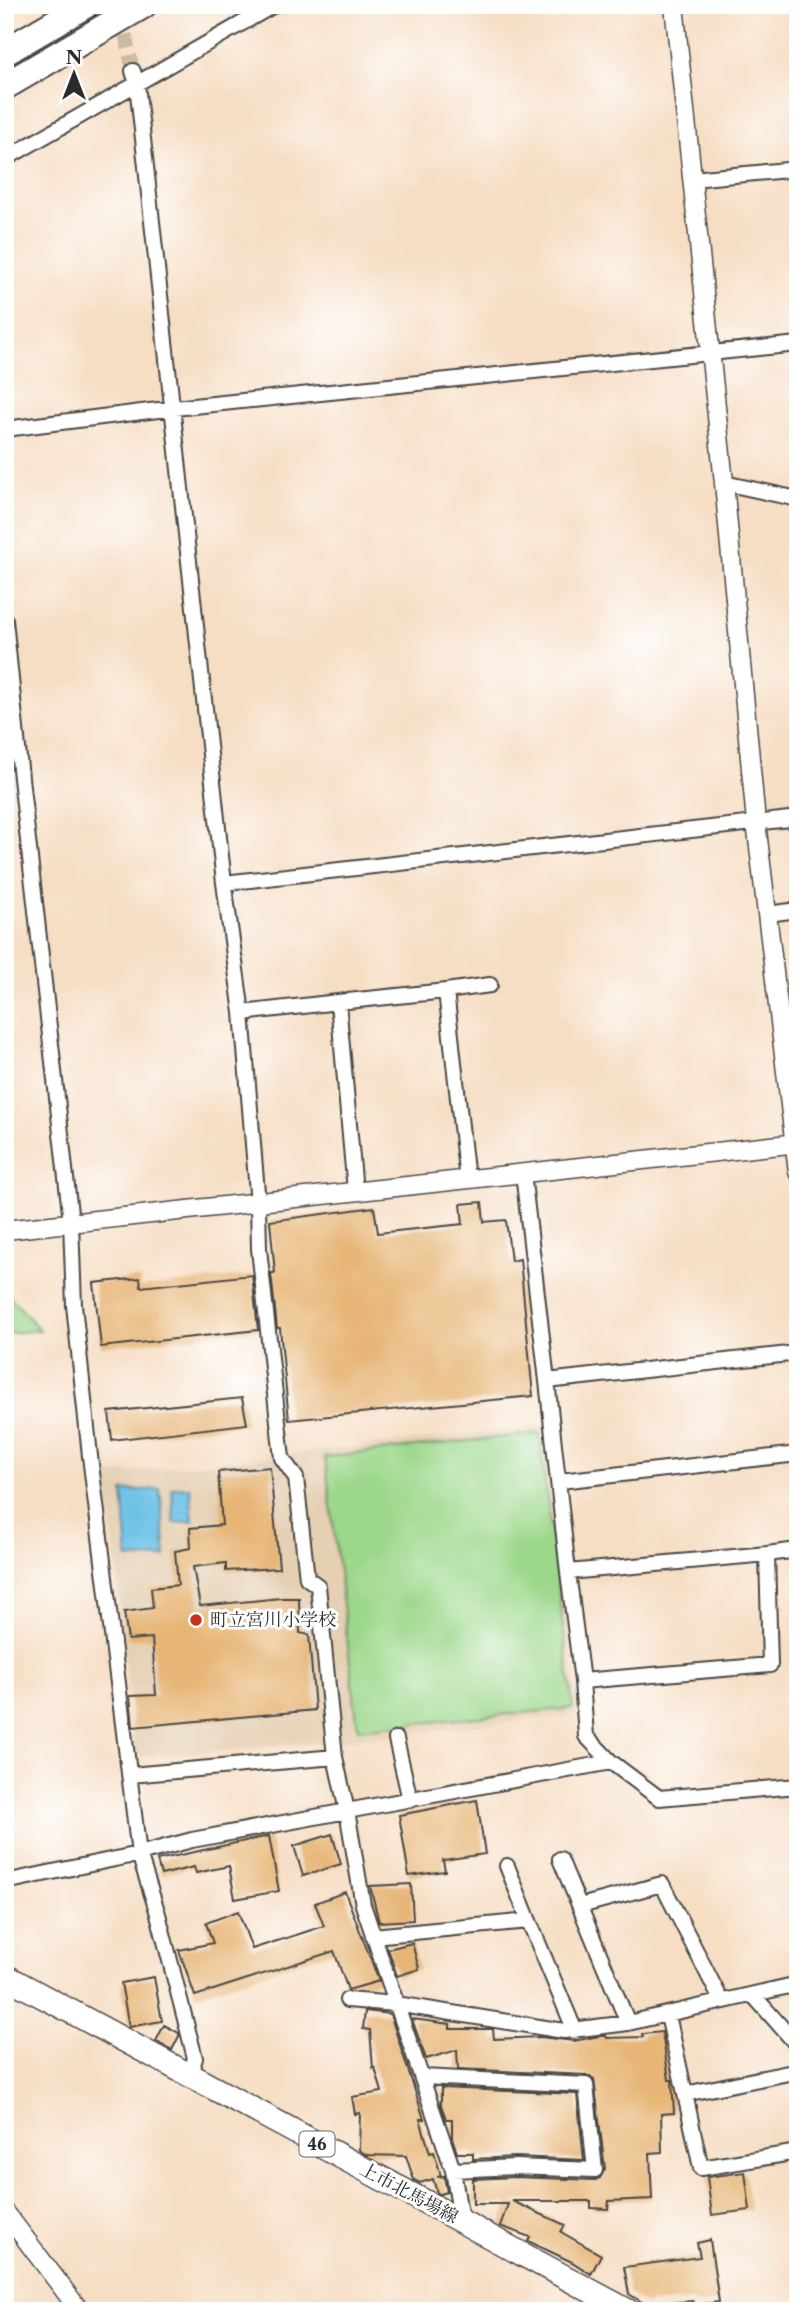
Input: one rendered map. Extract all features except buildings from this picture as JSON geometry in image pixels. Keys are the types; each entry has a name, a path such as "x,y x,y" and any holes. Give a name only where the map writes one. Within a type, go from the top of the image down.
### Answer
{"highway":[{"path":"5,52 85,5"},
{"path":"5,86 143,5"}],"main road":[{"name":"上市北馬場線","path":"5,1976 628,2311"}],"street":[{"path":"5,159 135,77 274,5"},
{"path":"674,5 756,822 798,1172"},
{"path":"135,77 174,408 224,883 242,1013 258,1204 259,1249 282,1458 296,1478 307,1578 318,1587 335,1757 363,1905 453,2170 461,2220"},
{"path":"692,179 798,169"},
{"path":"5,429 174,408 798,344"},
{"path":"724,483 798,499"},
{"path":"5,620 71,1222 74,1305 90,1456 139,1854 158,1914 195,2058 190,2075"},
{"path":"224,883 798,818"},
{"path":"767,914 798,910"},
{"path":"242,1013 490,985"},
{"path":"446,991 467,1180"},
{"path":"338,1002 355,1191"},
{"path":"5,1230 796,1143"},
{"path":"523,1173 582,1681 586,1736 611,1762 659,1798 798,1786"},
{"path":"547,1381 798,1353"},
{"path":"559,1481 798,1454"},
{"path":"568,1572 798,1549"},
{"path":"582,1681 770,1665 767,1554"},
{"path":"396,1739 410,1800"},
{"path":"130,1775 335,1757"},
{"path":"5,1882 192,1840 611,1762"},
{"path":"560,1859 628,2023"},
{"path":"507,1866 575,2031"},
{"path":"580,1906 662,1884 721,2000"},
{"path":"373,1936 529,1921"},
{"path":"347,2000 396,2004 575,2031 668,2015 721,2000 798,1984"},
{"path":"753,1995 798,2046"},
{"path":"668,2015 701,2168 798,2152"},
{"path":"685,2094 798,2071"},
{"path":"422,2077 586,2085 595,2170 514,2167 453,2170"},
{"path":"5,2213 80,2311"}],"shaded area":[{"path":"545,1426 578,1714 341,1741 135,1757 108,1493 109,1474"}],"green space":[{"path":"5,1291 40,1330 5,1334"},
{"path":"539,1433 573,1708 358,1729 325,1457"}],"water":[{"path":"190,1487 193,1521 174,1523 172,1488"},
{"path":"160,1489 166,1557 128,1559 123,1491"}],"tunnel":[{"path":"121,14 133,71"}],"place":[{"name":"町立宮川小学校","path":"196,1620"}]}
